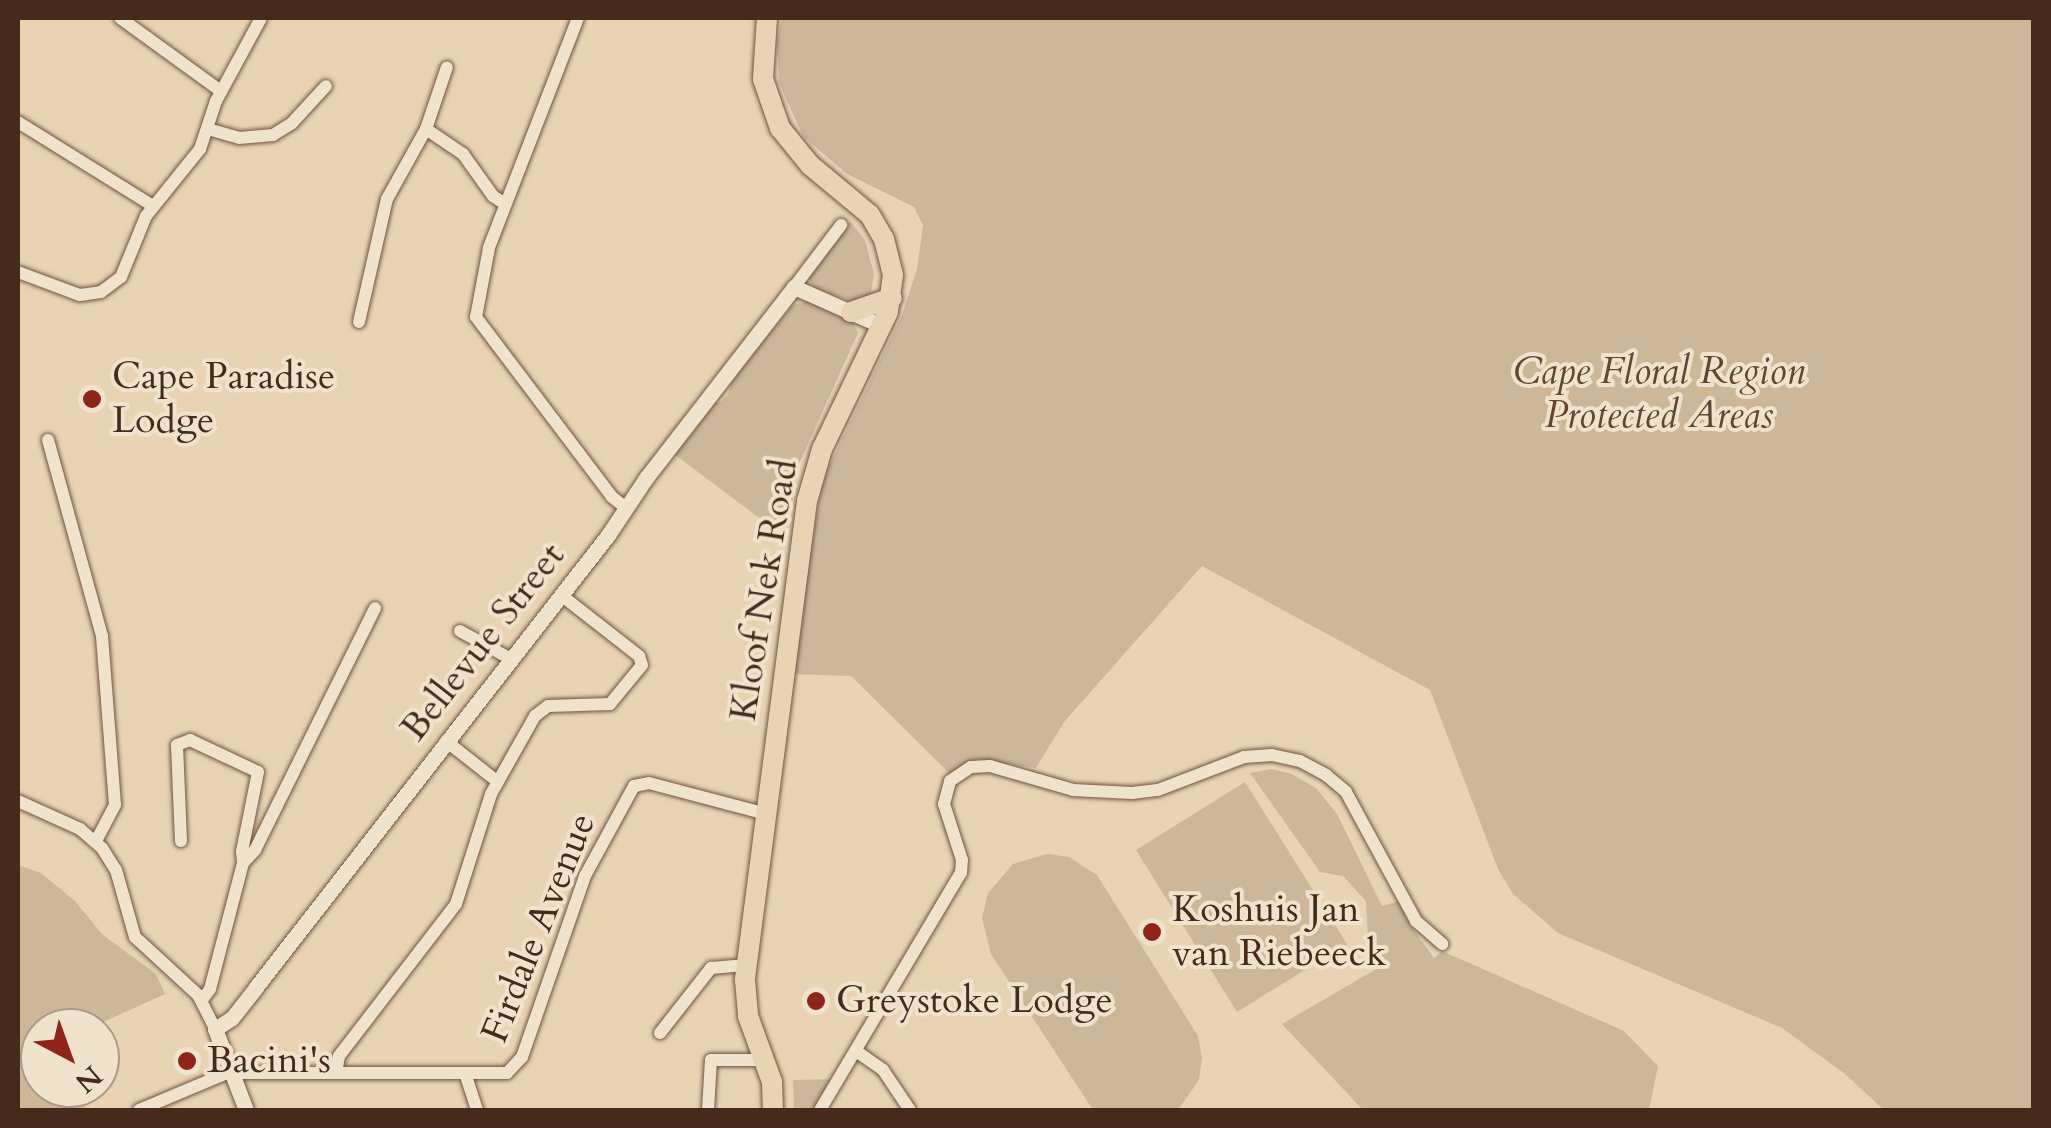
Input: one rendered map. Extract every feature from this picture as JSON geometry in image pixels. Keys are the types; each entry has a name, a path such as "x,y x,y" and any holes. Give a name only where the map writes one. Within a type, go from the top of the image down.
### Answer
{"main road":[{"name":"Kloof Nek Road","path":"767,18 762,79 780,128 810,164 864,208 892,263 892,298 882,326 830,430 811,483 746,966 748,1016 765,1060 772,1110"},
{"path":"851,312 892,298"}],"street":[{"path":"120,18 221,91"},
{"path":"18,272 70,294 90,295 108,288 127,270 153,206 200,149 221,91 262,18"},
{"path":"578,18 485,262 478,322 612,497 626,508"},
{"path":"358,322 387,199 426,129 447,68"},
{"path":"208,130 239,138 273,135 292,123 326,86"},
{"path":"18,122 153,206"},
{"path":"426,129 463,154 493,196 505,204"},
{"name":"Bellevue Street","path":"215,1029 232,1018 561,595 841,225"},
{"path":"794,286 882,326"},
{"path":"48,440 102,636 116,805 96,841"},
{"path":"336,1073 340,1056 456,904 468,858 498,782 539,712 554,705 610,704 642,665 639,656 561,595"},
{"path":"243,863 255,850 375,608"},
{"path":"460,631 511,659"},
{"path":"181,841 177,745 190,740 258,772 243,863 210,988 202,1000"},
{"path":"446,741 498,782"},
{"path":"820,1110 961,874 962,860 944,804 950,782 971,767 990,766 1072,790 1132,793 1158,790 1244,756 1272,755 1300,761 1346,792 1416,921 1442,944"},
{"name":"Firdale Avenue","path":"232,1073 500,1076 518,1064 585,876 634,786 649,783 766,814"},
{"path":"18,801 73,825 96,841 116,870 135,936 202,1000 246,1110"},
{"path":"660,1033 711,968 724,964 746,966"},
{"path":"856,1052 883,1070 910,1110"},
{"path":"708,1110 711,1060 765,1060"},
{"path":"138,1110 232,1073"},
{"path":"466,1076 477,1110"}],"green space":[{"name":"Cape Floral Region Protected Areas","path":"782,18 2033,18 2033,1110 1884,1110 1845,1074 1782,1028 1558,933 1513,894 1498,869 1430,690 1202,566 1064,722 1036,768 978,759 949,773 851,676 789,674 823,479 902,315 917,269 923,225 914,207 847,174 803,136 779,83 777,41"},
{"path":"850,221 865,240 874,274 870,298 858,303 815,289 808,278"},
{"path":"808,301 853,322 858,333 798,466 786,538 674,454 713,403 721,402 729,393 731,381 793,305"},
{"path":"1271,769 1292,774 1317,789 1337,814 1382,906 1399,901 1410,925 1434,958 1442,951 1624,1031 1658,1066 1649,1110 1363,1110 1282,1024 1378,968 1369,956 1366,901 1343,876 1320,872 1250,773"},
{"path":"1245,782 1347,944 1237,1012 1136,850"},
{"path":"1047,854 1069,857 1097,875 1198,1036 1202,1058 1199,1080 1178,1110 1093,1110 991,954 982,918 988,893 1013,864"},
{"path":"18,865 41,873 75,901 103,935 156,974 165,994 120,1015 120,1008 20,1008 20,1108 86,1110 18,1110"},
{"path":"834,1079 815,1110 794,1110 793,1080"}],"place":[{"name":"Cape Paradise Lodge","path":"92,399"},
{"name":"Koshuis Jan van Riebeeck","path":"1152,932"},
{"name":"Greystoke Lodge","path":"816,1001"},
{"name":"Bacini's","path":"187,1061"}]}
